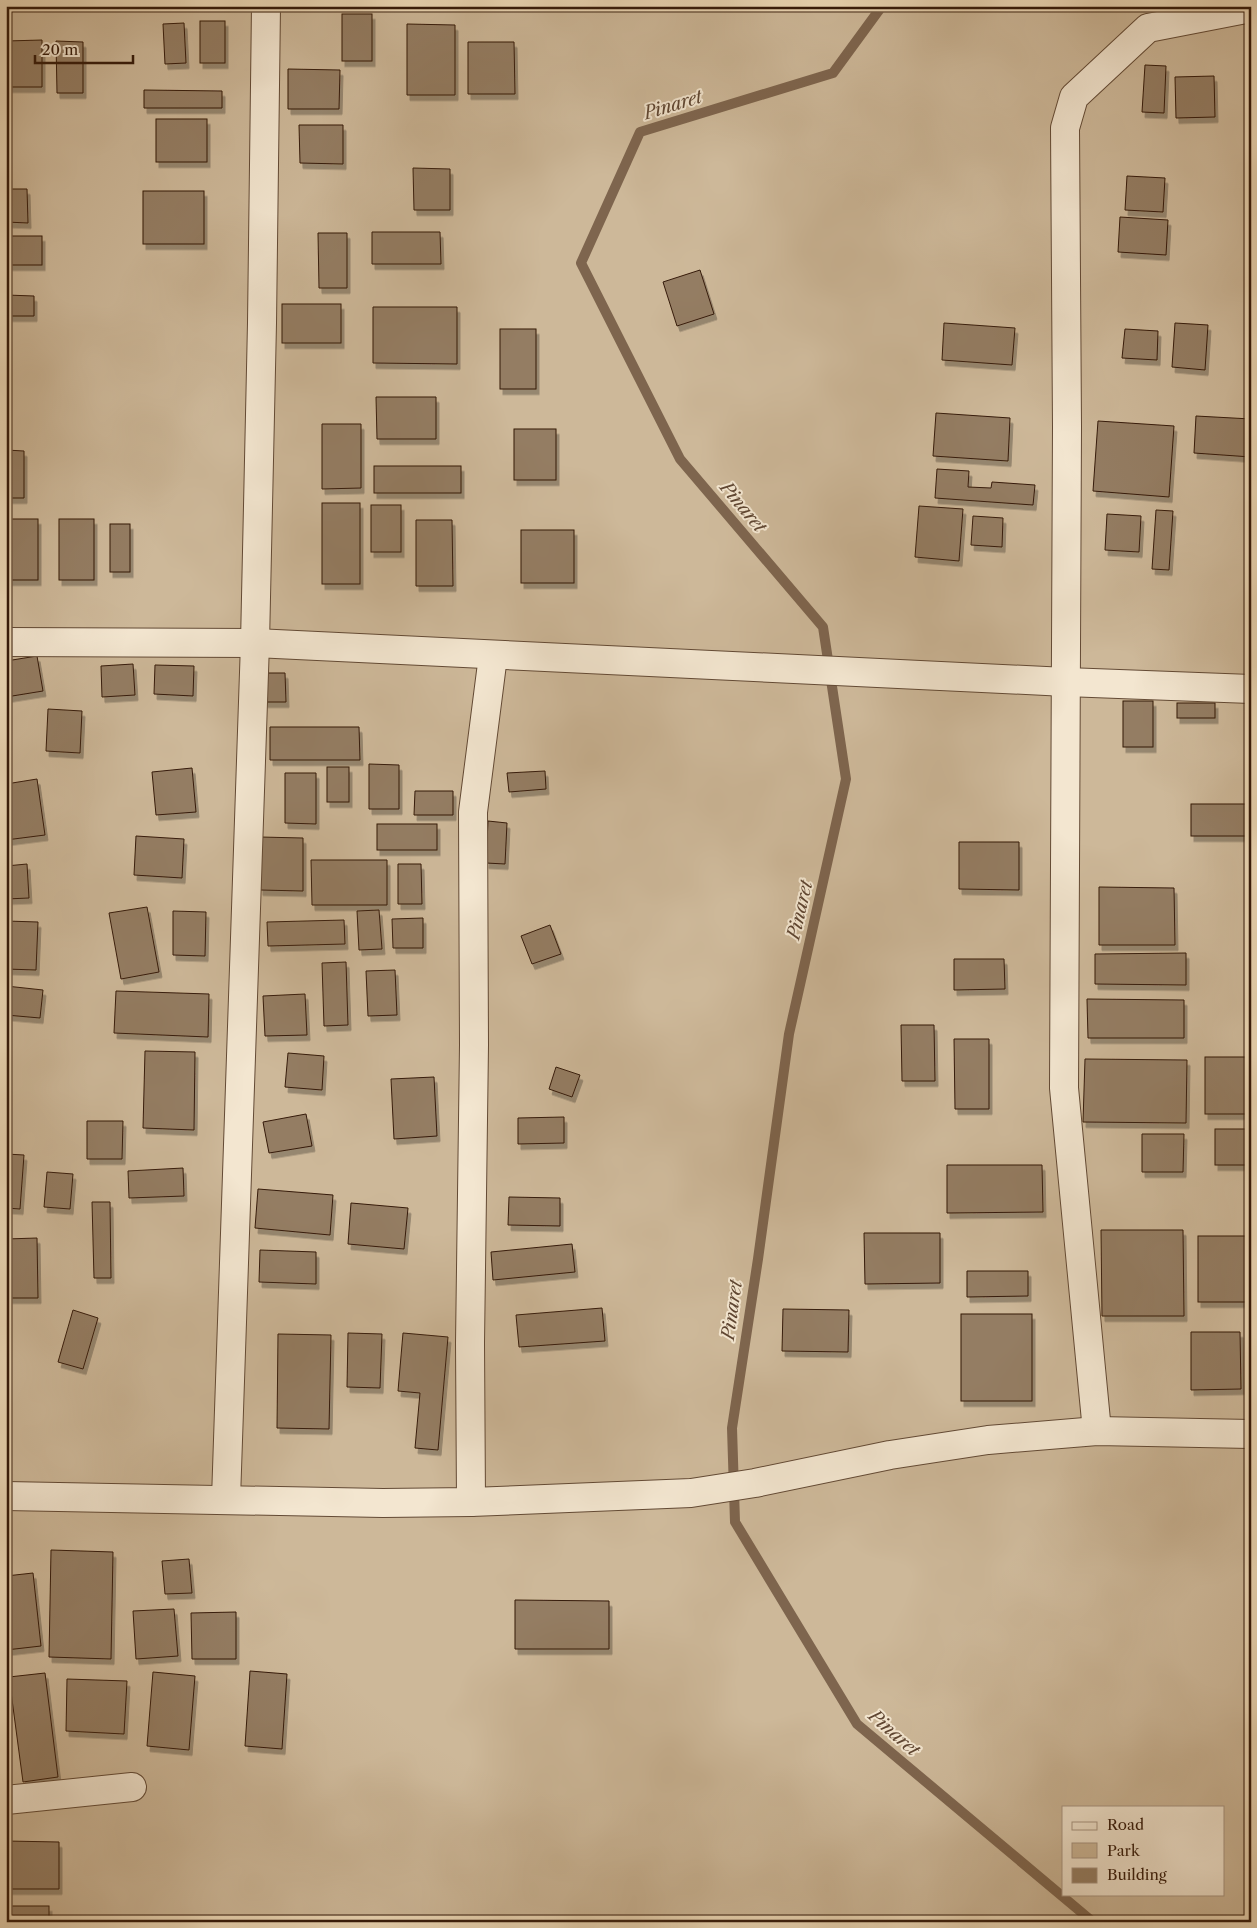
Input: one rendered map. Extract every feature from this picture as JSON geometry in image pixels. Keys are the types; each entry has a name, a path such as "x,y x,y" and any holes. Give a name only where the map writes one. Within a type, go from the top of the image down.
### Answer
{"street":[{"path":"226,1499 255,644 266,6"},
{"path":"1097,1431 1064,1088 1067,428 1065,128 1074,97 1148,28 1251,8"},
{"path":"6,642 255,644 1251,689"},
{"path":"471,1502 470,1343 474,1045 473,812 493,656"},
{"path":"6,1496 383,1503 471,1502 691,1493 755,1483 890,1455 988,1440 1097,1431 1251,1434"},
{"path":"6,1800 132,1787"}],"green space":[{"path":"6,6 1251,6 1251,1922 6,1922"}],"building":[{"path":"342,14 372,14 372,61 342,61"},
{"path":"200,21 225,21 225,63 200,63"},
{"path":"184,23 186,63 165,64 163,24"},
{"path":"407,24 455,25 455,95 407,95"},
{"path":"42,40 42,87 6,87 6,41"},
{"path":"56,41 83,42 83,93 57,93"},
{"path":"468,42 514,42 515,94 468,94"},
{"path":"1145,65 1166,66 1164,113 1142,112"},
{"path":"288,69 340,70 339,109 288,109"},
{"path":"1214,76 1215,117 1176,118 1175,77"},
{"path":"144,90 222,91 222,108 144,108"},
{"path":"156,119 207,119 207,162 156,162"},
{"path":"299,125 343,125 343,164 300,163"},
{"path":"413,168 450,169 450,210 414,210"},
{"path":"1127,176 1165,178 1163,212 1125,210"},
{"path":"6,189 27,189 28,223 6,222"},
{"path":"143,191 204,191 204,244 143,244"},
{"path":"1120,217 1168,220 1166,255 1118,252"},
{"path":"372,232 440,232 441,264 372,264"},
{"path":"318,233 347,233 347,288 319,288"},
{"path":"6,236 42,236 42,265 6,265"},
{"path":"700,270 714,314 677,326 663,282"},
{"path":"6,295 34,296 34,316 6,316"},
{"path":"282,304 341,304 341,343 282,343"},
{"path":"373,307 457,307 457,364 373,363"},
{"path":"944,323 1015,328 1012,365 942,360"},
{"path":"1175,323 1208,325 1205,370 1172,367"},
{"path":"500,329 536,329 536,389 500,389"},
{"path":"1125,329 1158,331 1157,360 1122,358"},
{"path":"376,397 436,397 436,439 377,439"},
{"path":"936,413 1010,418 1008,461 933,456"},
{"path":"1196,416 1251,419 1251,457 1194,453"},
{"path":"1098,421 1174,426 1169,497 1093,491"},
{"path":"322,424 361,424 361,488 322,489"},
{"path":"514,429 556,429 556,480 514,480"},
{"path":"6,450 24,451 24,498 6,498"},
{"path":"374,466 461,466 461,493 374,493"},
{"path":"937,469 969,471 968,487 991,488 992,482 1035,485 1033,505 935,498"},
{"path":"322,503 360,503 360,584 322,584"},
{"path":"371,505 401,505 401,552 371,552"},
{"path":"919,506 963,509 959,561 915,557"},
{"path":"1156,510 1173,511 1169,570 1152,569"},
{"path":"1107,514 1141,516 1139,552 1105,550"},
{"path":"973,516 1003,518 1002,547 971,545"},
{"path":"6,519 38,519 38,580 6,580"},
{"path":"59,519 94,519 94,580 59,580"},
{"path":"416,520 452,520 453,586 416,586"},
{"path":"110,524 130,524 130,572 110,572"},
{"path":"521,530 574,530 574,583 521,583"},
{"path":"37,656 43,691 6,697 6,661"},
{"path":"133,664 135,695 102,697 101,666"},
{"path":"155,665 194,666 193,696 154,694"},
{"path":"264,673 285,673 286,702 265,702"},
{"path":"1123,701 1153,701 1153,747 1123,747"},
{"path":"1177,703 1215,703 1215,718 1177,718"},
{"path":"48,709 82,711 80,753 46,751"},
{"path":"270,727 359,727 360,760 270,760"},
{"path":"369,764 399,765 399,809 369,809"},
{"path":"327,767 349,767 349,802 327,802"},
{"path":"192,768 196,812 156,815 152,772"},
{"path":"545,771 546,789 509,792 507,773"},
{"path":"285,773 316,773 316,824 285,823"},
{"path":"37,779 45,835 6,840 6,784"},
{"path":"415,791 453,791 453,815 414,815"},
{"path":"1191,804 1251,804 1251,836 1191,836"},
{"path":"488,821 507,823 505,864 486,863"},
{"path":"377,824 437,824 437,850 377,850"},
{"path":"136,836 184,839 182,878 134,875"},
{"path":"260,837 303,838 303,891 260,890"},
{"path":"959,842 1019,842 1019,890 959,889"},
{"path":"311,860 387,860 387,905 312,905"},
{"path":"27,864 29,898 6,899 6,866"},
{"path":"398,864 421,864 422,904 398,904"},
{"path":"1099,887 1174,888 1175,945 1099,945"},
{"path":"147,907 159,972 121,979 109,913"},
{"path":"379,910 382,949 359,950 357,911"},
{"path":"173,911 206,912 205,956 173,955"},
{"path":"423,918 423,948 393,948 392,919"},
{"path":"344,920 345,944 268,946 267,922"},
{"path":"6,921 38,922 36,970 6,969"},
{"path":"550,925 561,954 532,964 521,936"},
{"path":"1186,953 1186,985 1095,984 1095,954"},
{"path":"954,959 1004,959 1005,989 954,990"},
{"path":"346,962 348,1025 324,1026 322,963"},
{"path":"395,970 397,1015 368,1016 366,971"},
{"path":"6,986 43,990 40,1018 6,1015"},
{"path":"116,991 209,994 208,1037 114,1033"},
{"path":"305,994 307,1035 265,1036 263,996"},
{"path":"1087,999 1184,1000 1184,1038 1088,1038"},
{"path":"901,1025 934,1025 935,1081 902,1081"},
{"path":"954,1039 989,1039 989,1109 955,1109"},
{"path":"145,1051 195,1052 194,1130 143,1128"},
{"path":"288,1053 324,1056 322,1090 285,1087"},
{"path":"1205,1057 1251,1057 1251,1114 1205,1114"},
{"path":"1085,1059 1187,1060 1186,1123 1083,1122"},
{"path":"556,1067 580,1075 572,1097 549,1089"},
{"path":"434,1077 437,1136 394,1139 391,1079"},
{"path":"306,1114 312,1146 269,1153 263,1122"},
{"path":"564,1117 564,1143 518,1144 518,1118"},
{"path":"87,1121 123,1121 122,1159 87,1159"},
{"path":"1215,1129 1251,1129 1251,1165 1215,1165"},
{"path":"1142,1134 1184,1134 1183,1172 1142,1172"},
{"path":"6,1154 24,1155 20,1209 6,1208"},
{"path":"947,1165 1042,1165 1043,1212 947,1213"},
{"path":"183,1168 184,1196 129,1198 128,1171"},
{"path":"47,1172 73,1174 70,1209 44,1207"},
{"path":"258,1189 333,1195 330,1235 255,1228"},
{"path":"509,1197 560,1198 560,1226 508,1225"},
{"path":"92,1202 110,1202 111,1278 94,1278"},
{"path":"351,1203 408,1208 404,1249 348,1244"},
{"path":"1101,1230 1183,1230 1184,1316 1102,1316"},
{"path":"864,1233 940,1233 940,1283 865,1284"},
{"path":"1198,1236 1251,1236 1251,1302 1198,1302"},
{"path":"37,1238 38,1298 6,1298 6,1239"},
{"path":"572,1244 575,1272 493,1280 491,1252"},
{"path":"260,1250 316,1252 316,1284 259,1282"},
{"path":"967,1271 1028,1271 1028,1296 967,1297"},
{"path":"602,1308 605,1341 519,1347 516,1315"},
{"path":"783,1309 849,1310 848,1352 782,1351"},
{"path":"73,1310 98,1318 83,1369 58,1362"},
{"path":"961,1314 1032,1314 1032,1401 961,1401"},
{"path":"1191,1332 1240,1332 1241,1389 1191,1390"},
{"path":"348,1333 382,1334 380,1388 347,1387"},
{"path":"403,1333 448,1337 438,1450 415,1448 420,1393 398,1391"},
{"path":"278,1334 331,1335 329,1429 277,1428"},
{"path":"51,1550 113,1552 111,1659 49,1657"},
{"path":"189,1559 192,1593 165,1594 162,1561"},
{"path":"33,1573 41,1646 6,1650 6,1576"},
{"path":"515,1600 609,1601 609,1649 515,1649"},
{"path":"174,1609 178,1656 136,1659 133,1611"},
{"path":"236,1612 236,1659 192,1659 191,1613"},
{"path":"250,1671 287,1674 282,1749 245,1746"},
{"path":"153,1672 195,1676 189,1750 147,1746"},
{"path":"45,1673 58,1777 23,1782 9,1677"},
{"path":"67,1679 127,1681 124,1734 66,1731"},
{"path":"6,1841 59,1842 59,1889 6,1889"},
{"path":"6,1906 49,1906 49,1922 6,1922"},
{"path":"195,1918 259,1919 259,1922 195,1922"}],"waterway":[{"name":"Pinaret","path":"882,6 833,73 640,132 581,263 680,459 823,627 846,779 789,1034 758,1259 732,1428 735,1522 857,1724 1062,1896"},
{"name":"Pinaret","path":"1062,1896 1093,1922"}]}
